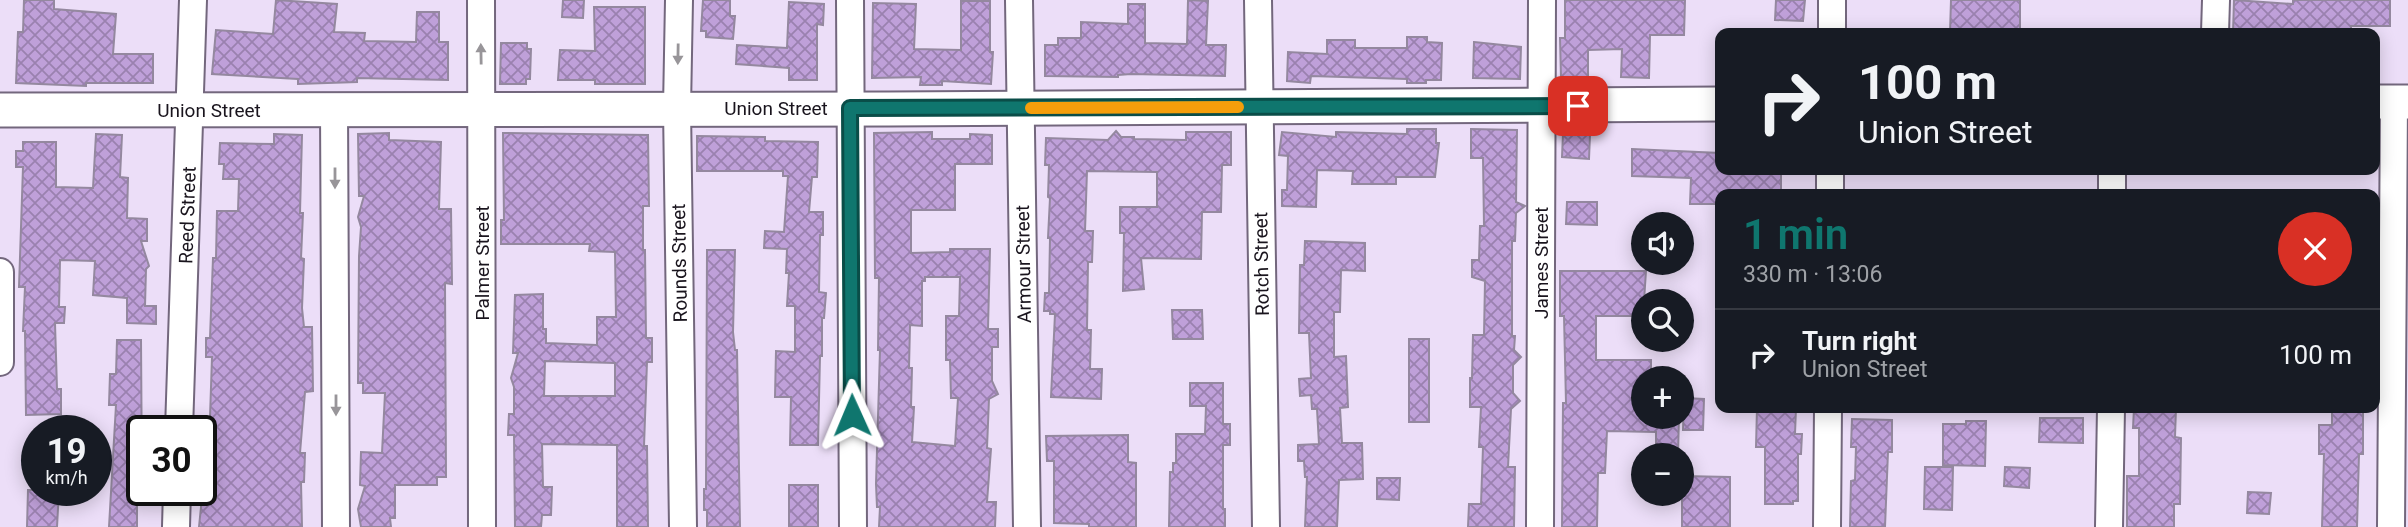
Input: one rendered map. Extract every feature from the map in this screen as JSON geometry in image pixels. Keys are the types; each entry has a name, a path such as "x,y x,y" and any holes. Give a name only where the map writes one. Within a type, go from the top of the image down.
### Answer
{"main road":[{"name":"Union Street","path":"0,110 1715,104"}],"street":[{"name":"Reed Street","path":"180,415 193,0"},
{"name":"Palmer Street","path":"481,0 482,527"},
{"name":"Rounds Street","path":"679,0 677,108 683,527"},
{"path":"850,0 853,527"},
{"name":"Armour Street","path":"1019,0 1027,527"},
{"name":"Rotch Street","path":"1258,0 1266,527"},
{"name":"James Street","path":"1540,527 1542,0"},
{"path":"1832,0 1832,28"},
{"path":"2215,28 2216,0"},
{"path":"2391,527 2392,102"},
{"path":"334,109 336,527"},
{"path":"0,272 0,362"},
{"path":"1827,527 1828,413"},
{"path":"2109,527 2111,413"},
{"path":"176,527 177,506"}],"building":[{"path":"24,0 54,0 54,9 116,14 113,54 153,54 153,83 86,83 86,86 16,83 18,32 23,32"},
{"path":"276,0 337,4 334,32 365,33 364,41 416,42 417,12 439,12 439,42 448,42 448,80 357,78 357,82 298,84 298,79 212,74 216,30 273,34"},
{"path":"563,0 584,0 583,18 562,17"},
{"path":"703,0 730,0 730,16 735,16 733,39 706,37 706,31 701,31"},
{"path":"1188,0 1208,1 1206,45 1226,45 1225,76 1045,76 1045,45 1058,45 1058,38 1081,38 1081,22 1128,24 1128,4 1145,4 1145,43 1187,44"},
{"path":"1565,0 1685,0 1684,35 1650,35 1649,78 1621,77 1622,49 1588,50 1588,78 1561,78 1560,38 1565,38"},
{"path":"1776,0 1805,0 1803,21 1775,20"},
{"path":"1951,0 2020,0 2020,28 1950,28"},
{"path":"2234,0 2293,4 2293,0 2390,0 2390,26 2233,28"},
{"path":"961,1 990,1 990,52 993,52 991,84 942,81 942,85 920,85 921,77 872,78 873,3 916,4 914,49 961,50"},
{"path":"789,2 824,4 823,25 817,24 817,80 789,80 789,68 736,64 737,45 787,48"},
{"path":"594,7 645,7 645,84 595,84 595,80 558,80 560,50 595,51"},
{"path":"1407,37 1427,37 1427,42 1442,43 1441,80 1407,83 1407,79 1311,76 1310,83 1287,81 1288,52 1327,54 1327,40 1355,40 1355,48 1407,48"},
{"path":"1474,42 1521,47 1520,79 1473,78"},
{"path":"501,43 527,43 527,49 531,49 530,79 526,79 526,84 500,84"},
{"path":"1567,127 1587,128 1587,134 1590,135 1589,159 1562,157 1563,134 1567,134"},
{"path":"1407,129 1436,129 1436,143 1439,143 1435,177 1396,177 1396,184 1352,184 1353,171 1317,170 1316,207 1282,206 1282,190 1287,190 1288,156 1279,155 1282,132 1336,137 1336,132 1407,134"},
{"path":"1471,129 1517,130 1516,202 1525,206 1516,213 1515,241 1512,241 1512,336 1515,336 1514,350 1521,357 1513,365 1513,393 1520,401 1511,409 1508,467 1515,467 1514,527 1468,527 1469,504 1481,504 1481,407 1470,407 1470,378 1473,335 1484,335 1485,281 1472,277 1472,260 1479,260 1480,226 1484,226 1483,158 1471,158"},
{"path":"1116,131 1121,137 1134,139 1186,140 1186,132 1231,132 1231,165 1222,165 1221,212 1202,212 1201,259 1141,258 1144,289 1123,291 1124,233 1120,233 1120,207 1157,207 1157,172 1087,171 1085,231 1093,231 1092,262 1088,262 1087,330 1091,330 1090,369 1102,369 1101,399 1051,397 1055,314 1044,311 1045,293 1049,293 1050,238 1046,138 1108,140"},
{"path":"932,132 932,139 970,139 970,134 992,135 992,164 955,164 955,210 911,210 911,253 990,249 988,329 998,329 998,347 992,347 992,381 998,394 989,399 987,448 991,449 987,502 996,502 995,527 879,527 880,507 877,507 876,484 880,350 879,278 875,278 874,133","holes":["925,277 960,277 959,316 946,316 946,360 950,360 951,398 958,398 955,446 912,442 914,407 911,407 912,368 909,368 910,325 922,326 922,281 925,281"]},
{"path":"389,133 389,140 441,142 439,209 451,209 452,284 445,283 446,477 437,477 437,485 395,485 395,518 390,518 391,527 361,527 358,509 365,486 360,485 361,452 382,453 385,393 363,393 363,383 358,383 361,227 358,217 364,196 359,196 358,134"},
{"path":"503,133 648,135 649,206 643,206 643,250 646,338 652,338 652,362 647,362 644,446 647,446 648,527 617,527 617,445 542,444 543,487 552,487 551,515 542,515 541,527 515,527 514,435 508,435 509,414 514,414 514,387 511,378 518,353 513,353 515,295 543,294 543,329 546,329 546,343 597,345 597,317 616,317 615,252 589,251 590,244 501,244 501,220 504,220","holes":["545,361 615,363 615,396 544,396"]},
{"path":"96,134 122,135 120,177 128,178 127,218 147,219 147,241 141,241 149,266 146,269 145,306 156,306 156,324 127,323 127,298 93,295 95,261 60,260 59,307 65,307 64,323 55,323 57,389 61,389 61,414 26,415 23,331 25,287 19,287 23,167 16,167 16,151 23,151 23,142 56,142 56,187 93,188"},
{"path":"274,134 302,135 302,308 304,327 312,327 313,391 305,392 300,453 305,453 304,482 301,482 302,527 199,527 201,506 217,506 217,415 210,415 212,357 206,357 206,338 210,338 217,211 238,211 239,179 223,179 224,164 219,164 220,143 274,144"},
{"path":"697,136 765,137 765,141 818,142 817,177 812,177 809,212 823,212 819,292 826,293 820,356 818,445 790,445 791,397 775,397 776,351 795,352 795,306 787,306 787,249 764,248 765,231 784,232 788,176 783,176 783,171 697,171"},
{"path":"1632,149 1715,153 1715,175 1781,175 1781,189 1715,189 1715,204 1690,204 1691,178 1632,176"},
{"path":"1567,202 1597,202 1597,225 1566,224"},
{"path":"1305,241 1365,243 1365,271 1341,270 1340,312 1334,312 1334,357 1346,356 1348,407 1340,408 1342,443 1362,443 1363,479 1339,480 1337,527 1305,527 1307,477 1304,461 1298,461 1298,445 1319,444 1317,409 1312,409 1311,395 1300,396 1299,379 1311,378 1309,333 1299,333 1300,265 1304,265"},
{"path":"707,250 735,250 733,332 737,350 740,527 707,527 707,510 704,510"},
{"path":"1560,271 1631,271 1631,275 1646,275 1645,289 1631,289 1631,316 1596,316 1596,360 1651,360 1651,366 1631,366 1631,429 1679,429 1678,443 1656,443 1656,432 1607,431 1605,473 1598,473 1597,527 1562,527 1563,403 1566,403 1564,316 1560,316"},
{"path":"1172,310 1202,310 1203,339 1173,339"},
{"path":"1409,339 1429,339 1429,422 1409,422"},
{"path":"117,340 141,340 142,415 126,415 126,506 137,506 137,527 109,527 116,405 109,405 110,374 116,374"},
{"path":"1190,383 1223,383 1223,424 1230,424 1230,445 1223,445 1225,527 1169,527 1170,472 1173,472 1173,463 1176,463 1176,434 1205,434 1206,406 1190,406"},
{"path":"1694,398 1704,399 1703,430 1683,430 1694,429"},
{"path":"1757,413 1796,413 1795,434 1802,434 1801,454 1798,454 1798,501 1793,501 1793,504 1765,504 1765,447 1756,447"},
{"path":"2134,413 2176,413 2175,437 2181,438 2180,504 2174,504 2174,527 2127,527 2127,476 2139,476 2139,428 2133,428"},
{"path":"2332,413 2363,413 2363,454 2359,454 2357,527 2322,527 2324,454 2319,454 2319,425 2332,425"},
{"path":"2040,418 2083,418 2083,443 2039,442"},
{"path":"1852,419 1892,420 1885,527 1850,527 1851,481 1855,480 1856,447 1851,447"},
{"path":"1966,421 1986,421 1985,466 1943,465 1943,424 1966,424"},
{"path":"1128,435 1128,462 1136,463 1136,527 1089,527 1089,524 1054,523 1054,461 1047,461 1046,436"},
{"path":"1925,467 1953,467 1952,510 1924,509"},
{"path":"2005,467 2030,468 2029,488 2004,486"},
{"path":"1694,476 1730,477 1730,527 1682,527 1682,506 1694,506"},
{"path":"1377,478 1400,478 1399,500 1377,499"},
{"path":"789,485 818,485 818,527 789,527"},
{"path":"2248,492 2271,493 2269,514 2247,513"},
{"path":"28,506 58,506 57,527 27,527"}],"slow traffic":[{"path":"1031,108 1238,107"}],"route":[{"path":"852,415 850,108 1578,106"}]}
